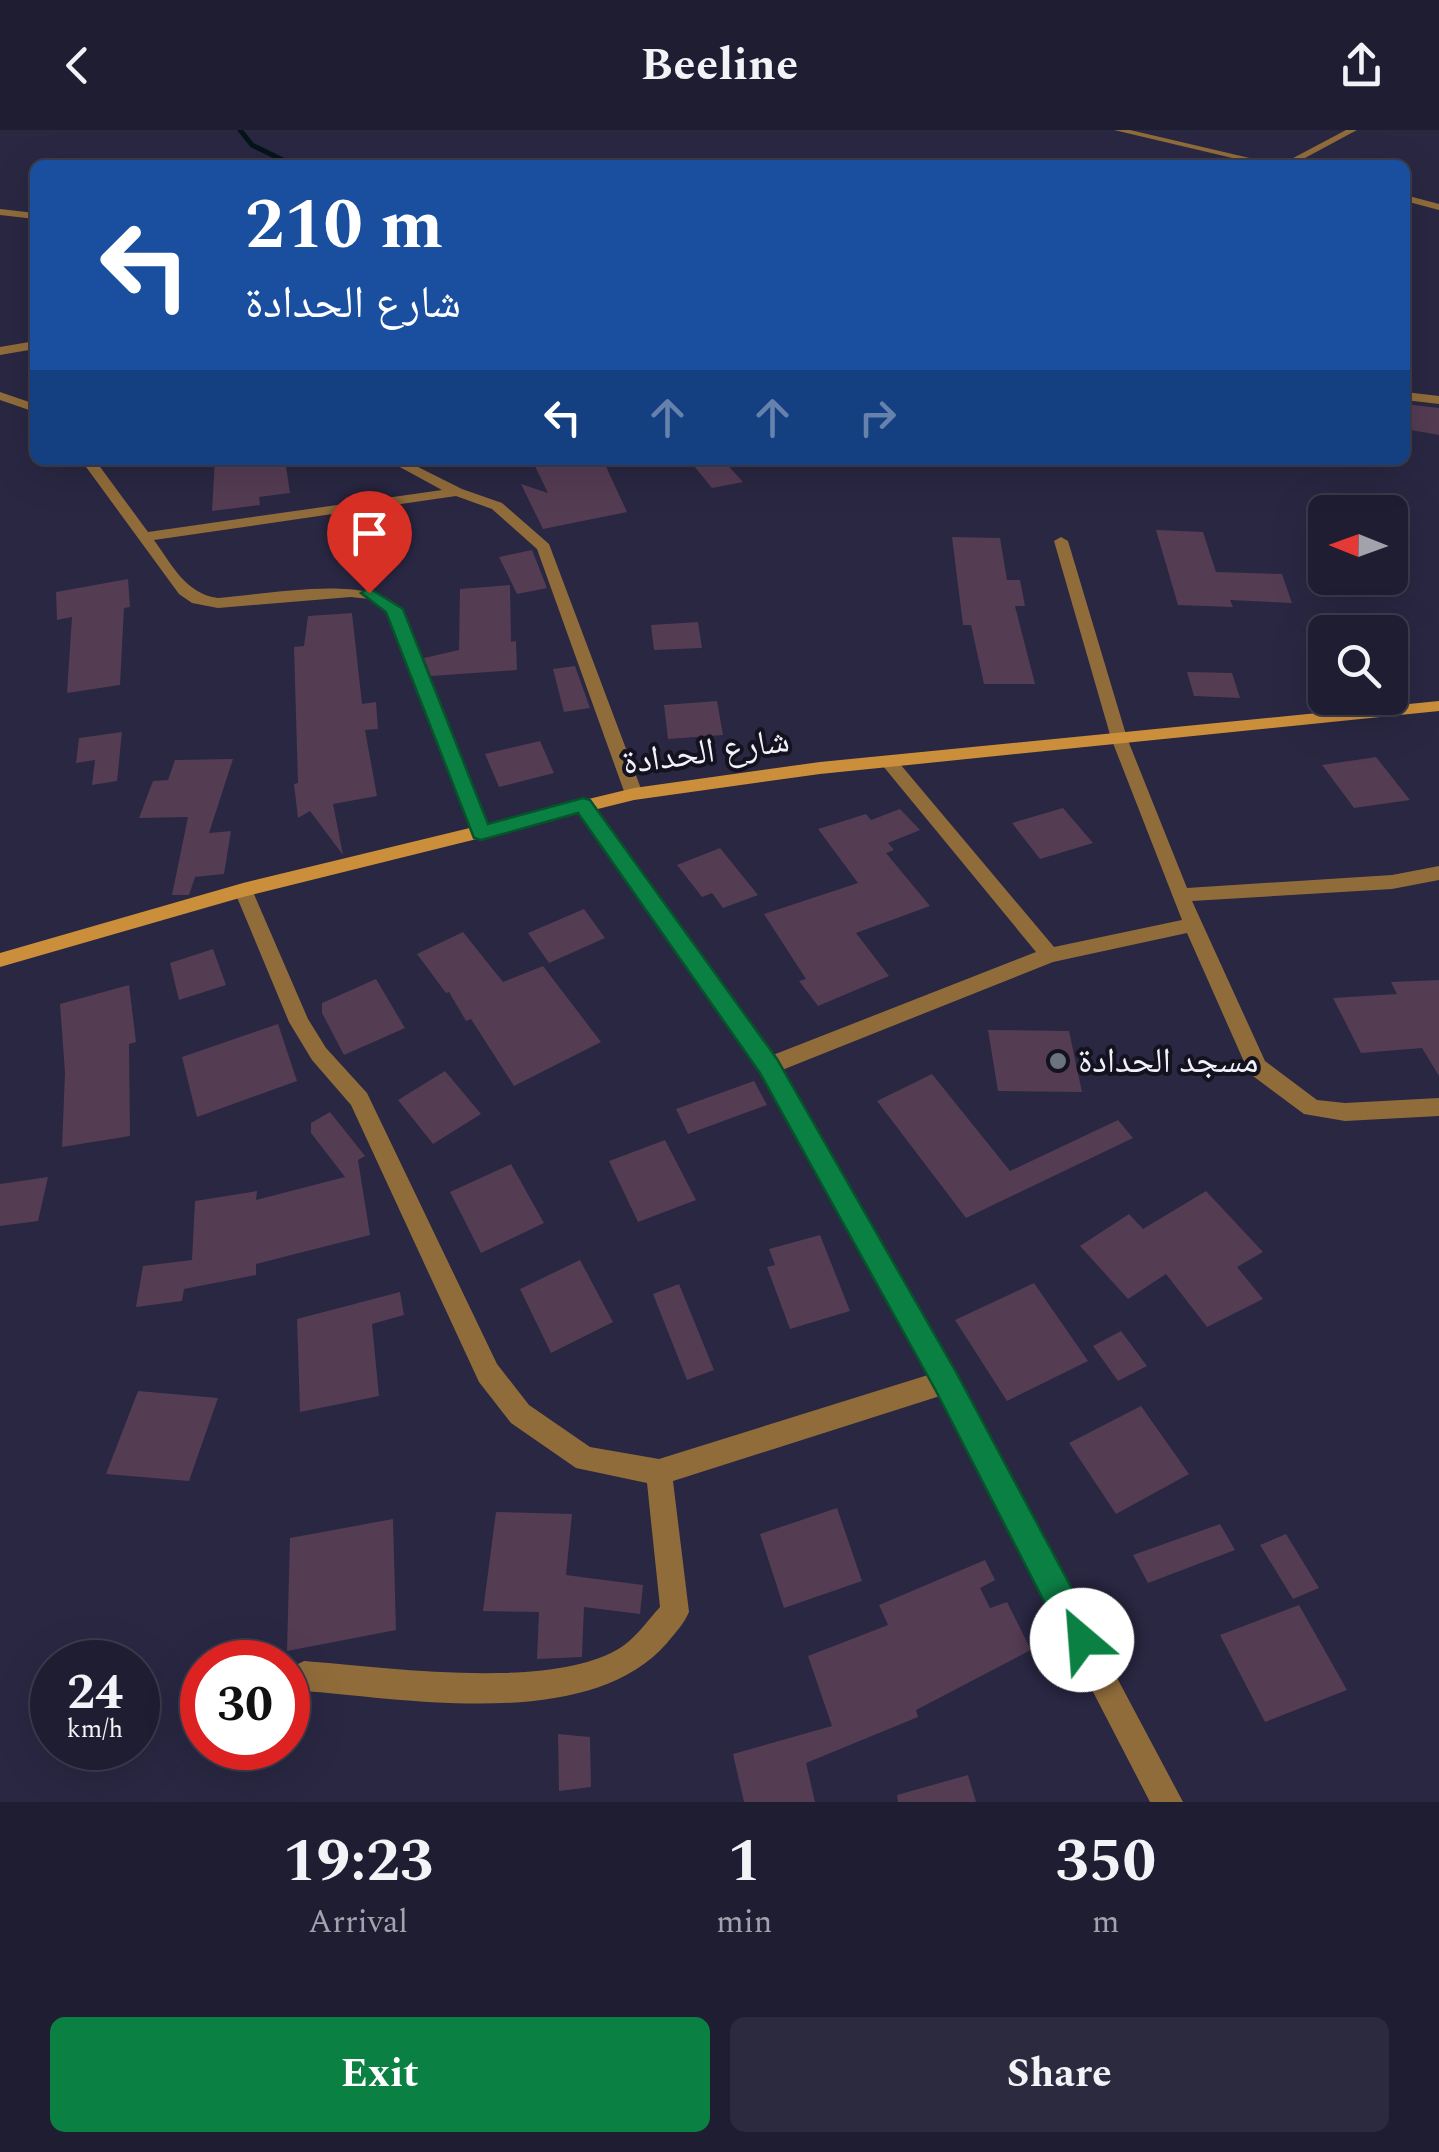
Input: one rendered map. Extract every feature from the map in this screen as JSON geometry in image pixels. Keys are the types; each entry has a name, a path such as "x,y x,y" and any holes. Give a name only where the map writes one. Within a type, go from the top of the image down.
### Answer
{"street":[{"path":"1118,130 1253,160"},
{"path":"1295,160 1353,130"},
{"path":"1410,199 1439,207"},
{"path":"0,212 30,215"},
{"path":"0,351 30,345"},
{"path":"0,396 30,406"},
{"path":"1410,397 1439,400"},
{"path":"92,465 184,590 197,600 218,604 351,592 369,593 385,600 394,609 481,833"},
{"path":"404,465 457,492 497,506 544,547 634,794"},
{"path":"145,537 457,492"},
{"path":"1061,541 1118,738 1192,925 1257,1067 1312,1108 1345,1112 1439,1107"},
{"name":"شارع الحدادة","path":"0,960 243,890 634,794 890,762 1439,706"},
{"path":"890,762 1050,955"},
{"path":"583,804 769,1066 946,1382 1166,1802"},
{"path":"1180,895 1392,882 1439,873"},
{"path":"243,890 299,1022 319,1054 359,1099 488,1373 520,1414 585,1458 659,1472 946,1382"},
{"path":"769,1066 1050,955 1192,925"},
{"path":"310,1676 513,1688 570,1682 630,1658 675,1612 659,1472"}],"building":[{"path":"1410,405 1439,408 1439,435 1410,430"},
{"path":"215,465 286,465 290,493 259,497 260,505 212,511"},
{"path":"534,465 605,465 627,512 543,529 521,484 548,493"},
{"path":"728,465 743,482 712,488 694,466"},
{"path":"1156,530 1203,532 1216,572 1282,574 1292,603 1230,600 1233,607 1178,605"},
{"path":"952,537 1000,538 1007,580 1020,580 1025,606 1015,606 1035,684 984,684 971,625 963,625"},
{"path":"532,550 547,588 517,594 499,557"},
{"path":"128,579 130,607 124,608 120,685 67,693 72,617 57,620 56,592"},
{"path":"510,585 511,642 516,641 517,670 431,676 424,658 459,650 460,589"},
{"path":"352,613 362,704 376,702 378,729 365,730 377,796 333,804 343,855 310,811 298,818 294,784 298,783 294,647 304,646 308,616"},
{"path":"698,622 702,648 654,650 651,625"},
{"path":"575,666 590,708 564,712 553,669"},
{"path":"1187,672 1232,673 1240,698 1194,696"},
{"path":"717,701 723,735 668,739 664,705"},
{"path":"122,732 117,781 92,785 95,760 76,763 79,738"},
{"path":"540,741 554,773 499,787 485,754"},
{"path":"1376,757 1410,800 1354,808 1322,765"},
{"path":"233,759 209,833 231,831 224,874 195,877 189,895 172,895 188,817 139,818 153,781 168,780 175,760"},
{"path":"1063,808 1093,843 1040,859 1012,823"},
{"path":"900,809 920,830 888,843 894,850 886,853 930,906 856,933 889,976 818,1006 799,981 806,979 764,914 858,883 818,829 866,814 871,820"},
{"path":"720,848 758,895 723,908 712,893 702,897 677,865"},
{"path":"584,909 605,938 549,963 528,933"},
{"path":"463,932 503,982 543,966 601,1042 514,1086 471,1019 466,1021 449,992 417,954"},
{"path":"213,949 226,985 179,1000 170,963"},
{"path":"376,979 405,1028 344,1055 322,1013 322,1003"},
{"path":"1439,980 1439,1076 1422,1048 1361,1053 1333,998 1397,994 1391,982"},
{"path":"129,985 136,1042 129,1044 130,1136 62,1147 65,1072 60,1004"},
{"path":"278,1024 297,1081 197,1117 182,1057"},
{"path":"988,1030 1069,1031 1082,1092 998,1091"},
{"path":"445,1071 481,1114 433,1144 398,1100"},
{"path":"932,1074 1010,1171 1118,1120 1133,1138 966,1218 877,1101"},
{"path":"754,1081 767,1105 688,1134 676,1109"},
{"path":"330,1112 365,1156 358,1160 370,1235 256,1264 256,1275 184,1289 182,1301 136,1307 143,1266 192,1260 195,1201 257,1191 256,1200 345,1177 311,1133 311,1123"},
{"path":"665,1140 696,1200 638,1222 609,1161"},
{"path":"511,1164 544,1223 481,1253 450,1192"},
{"path":"48,1177 38,1221 0,1226 0,1184"},
{"path":"1206,1191 1263,1252 1237,1267 1263,1299 1207,1327 1166,1274 1128,1299 1080,1246 1129,1214 1143,1229"},
{"path":"820,1235 850,1311 790,1329 767,1267 775,1265 769,1249"},
{"path":"580,1260 613,1322 551,1353 520,1289"},
{"path":"1034,1283 1088,1361 1007,1401 955,1320"},
{"path":"679,1284 714,1370 687,1380 653,1294"},
{"path":"400,1292 404,1315 372,1324 379,1396 300,1412 297,1319"},
{"path":"1121,1331 1147,1366 1118,1381 1093,1346"},
{"path":"138,1391 218,1398 189,1481 106,1474"},
{"path":"1141,1406 1189,1474 1116,1514 1069,1443"},
{"path":"837,1508 862,1581 784,1608 760,1534"},
{"path":"496,1512 572,1514 566,1575 643,1585 640,1614 584,1607 582,1657 537,1659 539,1612 483,1611"},
{"path":"393,1519 396,1630 310,1647 310,1640 287,1640 290,1538"},
{"path":"1220,1524 1235,1550 1148,1583 1133,1555"},
{"path":"1286,1534 1319,1588 1293,1599 1260,1545"},
{"path":"985,1560 995,1580 980,1588 990,1608 1007,1602 1031,1650 916,1710 918,1717 806,1763 815,1802 744,1802 733,1754 832,1726 808,1656 888,1625 879,1605"},
{"path":"1299,1605 1347,1690 1265,1722 1220,1635"},
{"path":"558,1734 590,1737 591,1787 559,1791"},
{"path":"968,1775 976,1802 898,1802 897,1795"}],"waterway":[{"path":"240,130 252,145 283,160"}],"place":[{"name":"مسجد الحدادة","path":"1058,1061"}],"route":[{"path":"369,593 394,609 481,833 583,804 769,1066 946,1382 1082,1640"}]}
